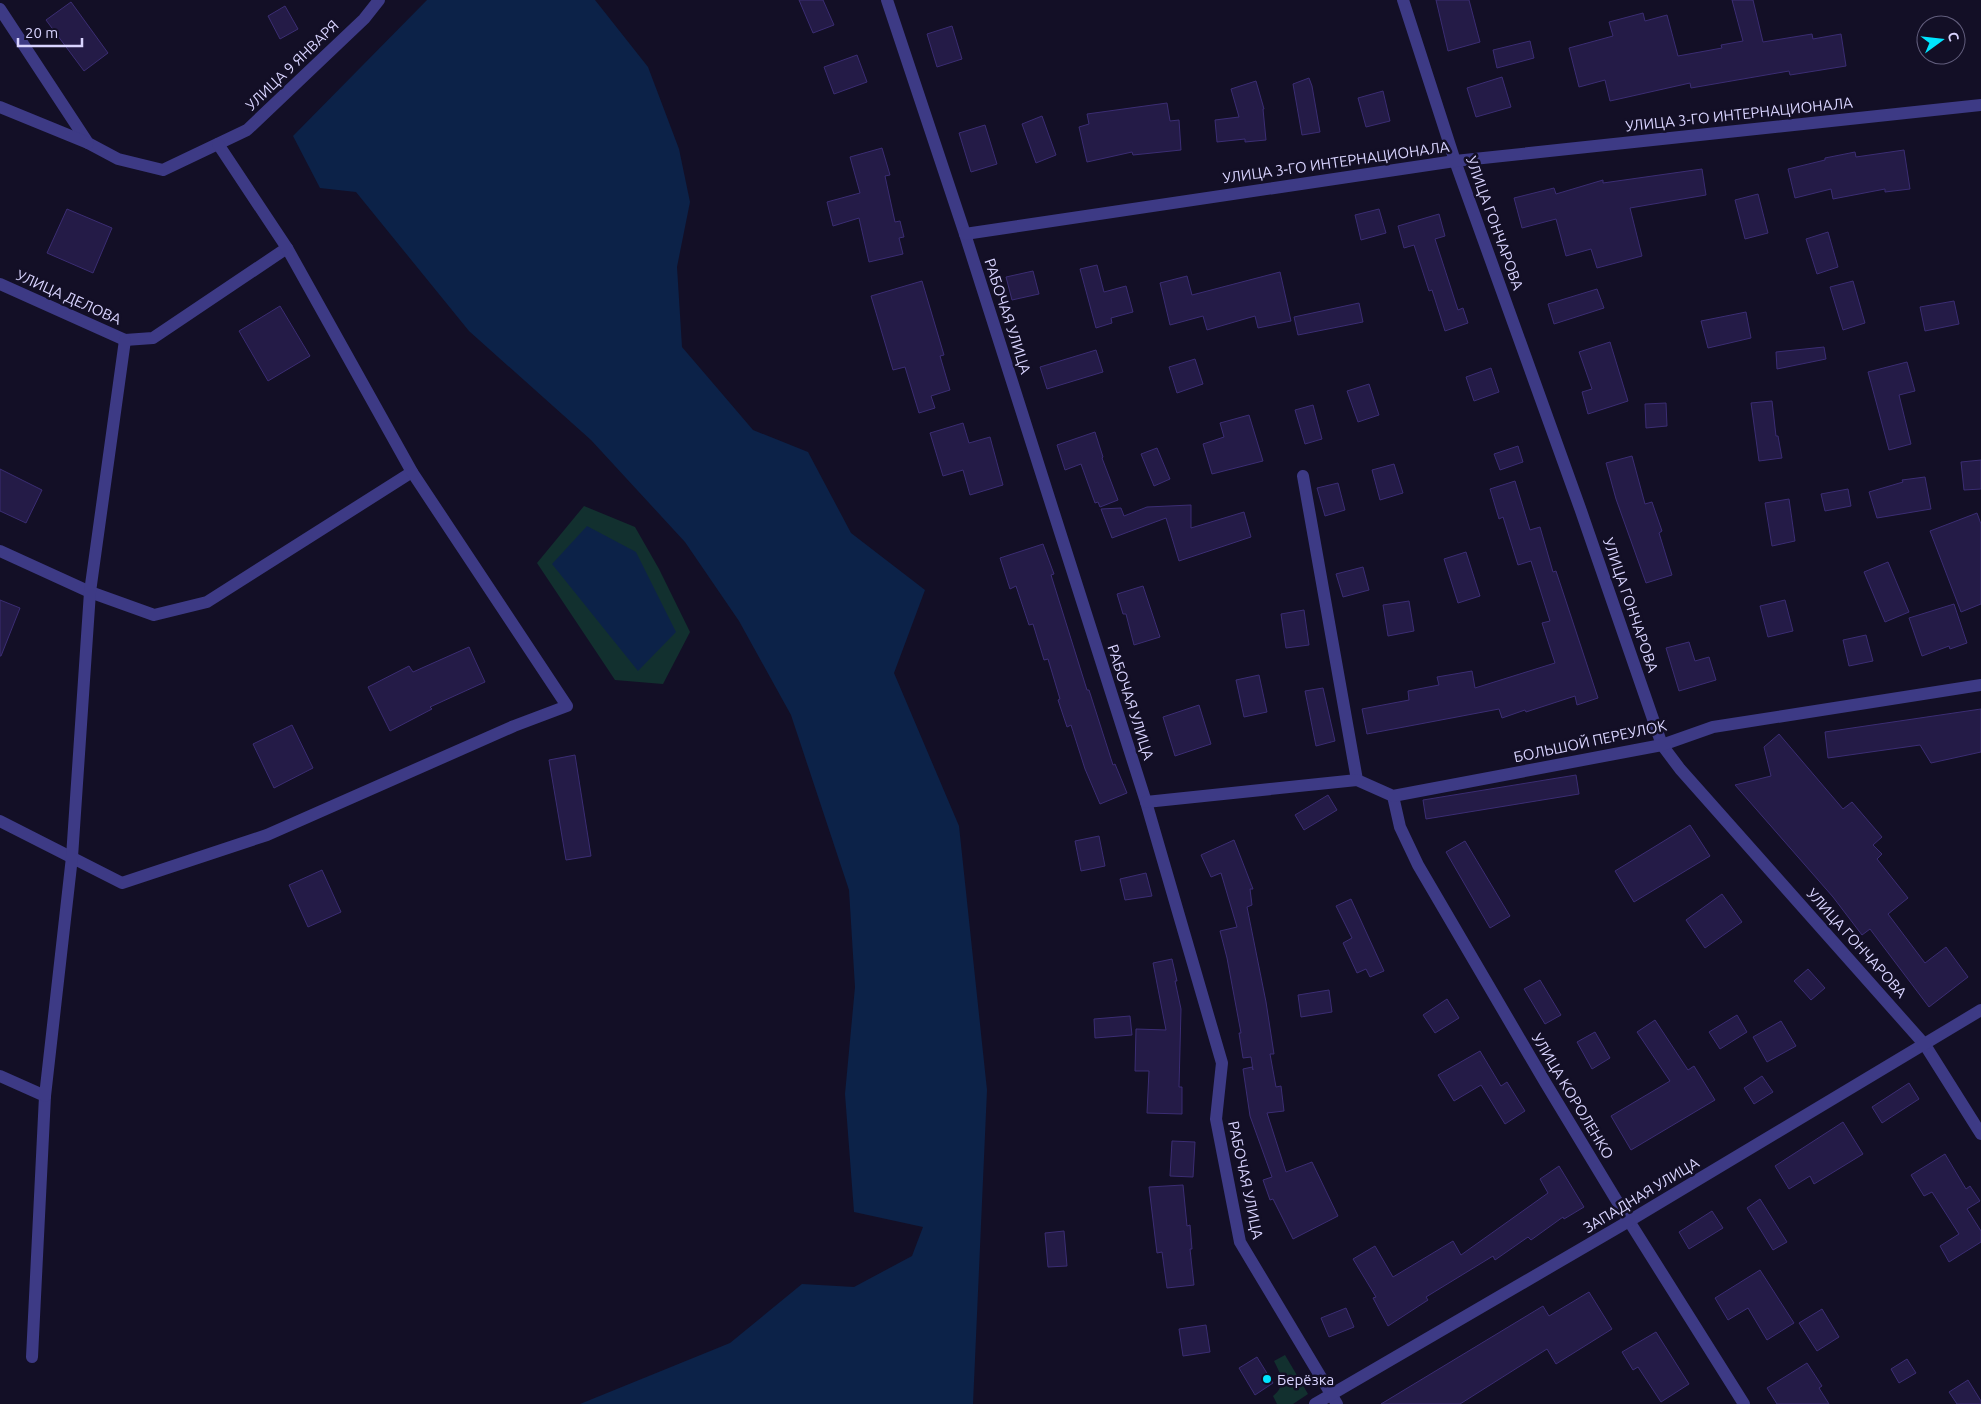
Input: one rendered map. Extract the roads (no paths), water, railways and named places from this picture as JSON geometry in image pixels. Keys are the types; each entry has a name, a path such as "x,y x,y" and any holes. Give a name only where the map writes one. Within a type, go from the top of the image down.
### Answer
{"street":[{"name":"УЛИЦА 9 ЯНВАРЯ","path":"0,107 88,143 118,159 163,170 247,130 364,19 379,0"},
{"name":"РАБОЧАЯ УЛИЦА","path":"886,0 965,234 1146,802 1222,1062 1216,1119 1240,1242 1334,1399"},
{"name":"УЛИЦА ГОНЧАРОВА","path":"1403,0 1456,161 1580,508 1662,745 1680,769 1925,1045 1981,1134"},
{"path":"0,8 88,143"},
{"name":"УЛИЦА 3-ГО ИНТЕРНАЦИОНАЛА","path":"965,234 1456,161 1981,105"},
{"path":"0,821 122,883 267,835 514,726 567,706 412,472 287,248 218,144"},
{"path":"32,1357 45,1096 72,857 90,592 125,340 153,338 287,248"},
{"name":"УЛИЦА ДЕЛОВА","path":"0,284 125,340"},
{"path":"0,551 90,592 154,615 207,602 412,472"},
{"path":"1303,476 1357,780"},
{"name":"БОЛЬШОЙ ПЕРЕУЛОК","path":"1392,796 1662,745 1713,727 1981,685"},
{"path":"1146,802 1357,780 1392,796"},
{"name":"УЛИЦА КОРОЛЕНКО","path":"1392,796 1400,827 1418,865 1629,1221 1744,1404"},
{"name":"ЗАПАДНАЯ УЛИЦА","path":"1315,1404 1334,1399 1981,1010"},
{"path":"0,1076 45,1096"}],"water":[{"path":"427,0 595,0 648,67 679,149 690,202 677,267 682,347 753,430 808,452 851,533 925,590 894,673 959,826 987,1090 973,1404 580,1404 730,1343 802,1284 854,1287 912,1256 923,1227 854,1212 845,1094 855,987 849,890 791,715 739,621 685,542 591,440 469,331 356,192 320,188 293,136"},
{"path":"587,526 636,552 676,632 638,671 552,564"}],"place":[{"name":"Берёзка","path":"1267,1379"}]}
